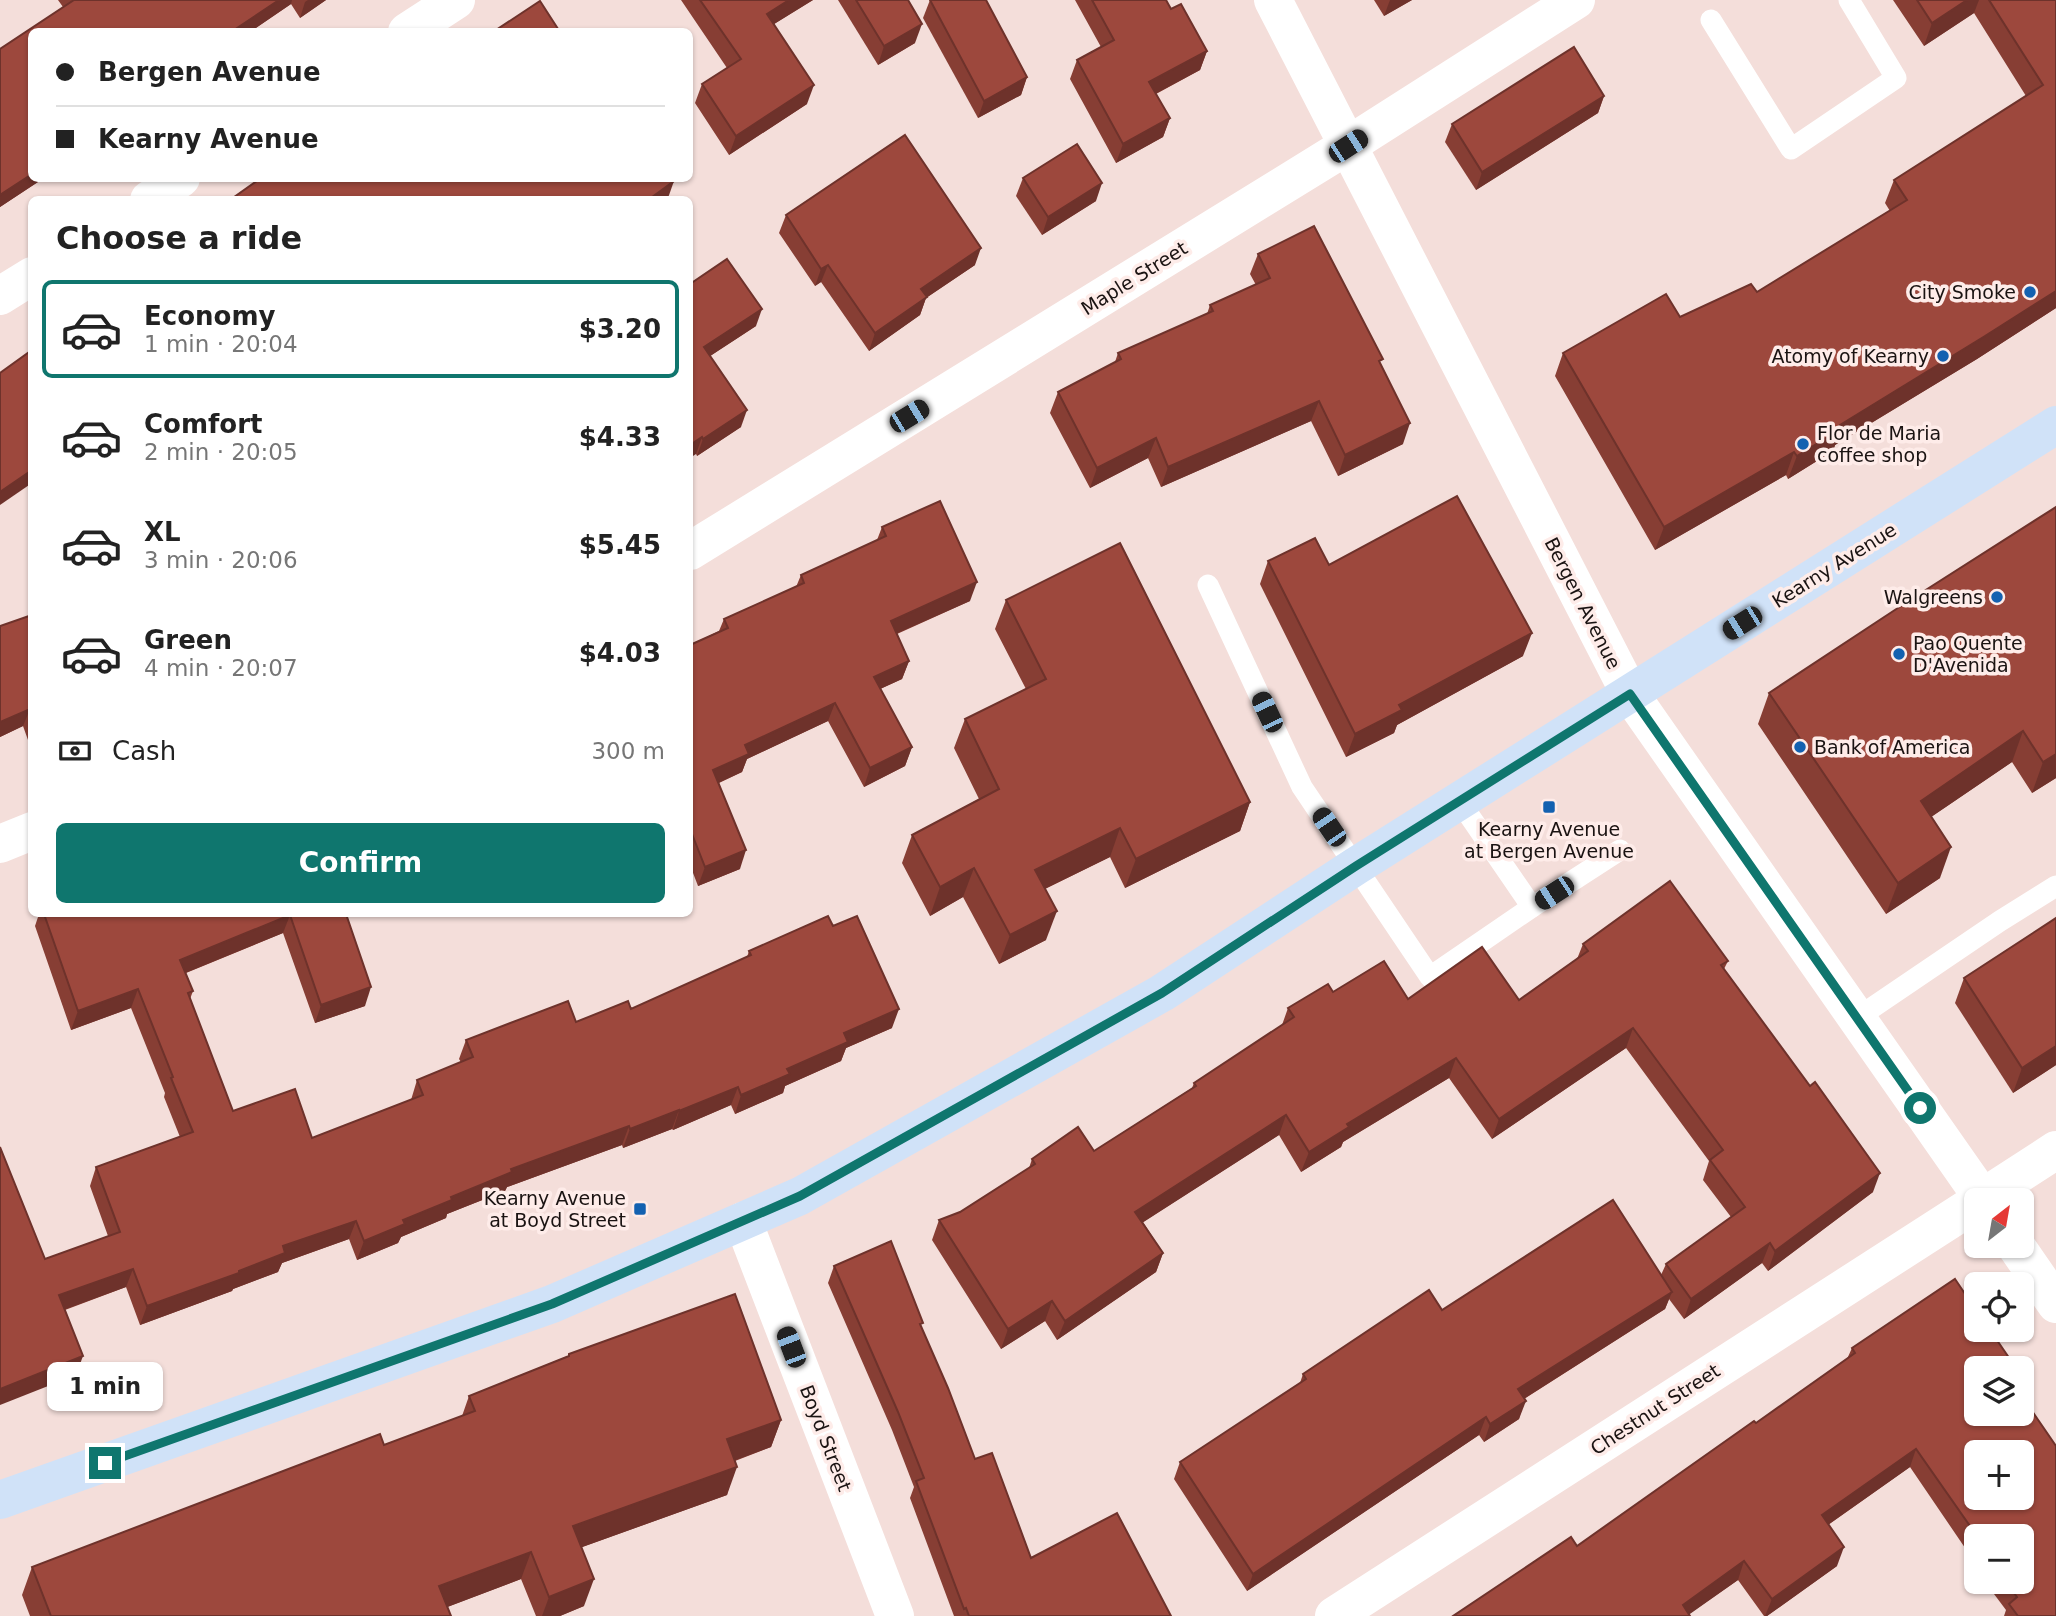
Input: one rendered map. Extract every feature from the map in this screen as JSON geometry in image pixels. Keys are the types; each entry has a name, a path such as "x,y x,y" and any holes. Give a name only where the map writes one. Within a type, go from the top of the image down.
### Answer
{"main road":[{"name":"Kearny Avenue","path":"0,1500 552,1304 800,1196 1162,993 1356,866 2056,425"}],"street":[{"path":"413,28 456,0"},
{"name":"Bergen Avenue","path":"1273,0 1630,694 1857,1018 1972,1188"},
{"name":"Maple Street","path":"693,549 1348,146 1576,0"},
{"path":"155,196 175,182"},
{"path":"0,296 28,278"},
{"path":"0,844 28,833"},
{"name":"Chestnut Street","path":"1998,1188 2056,1150"},
{"name":"Chestnut Street","path":"1334,1616 1964,1210"},
{"name":"Boyd Street","path":"743,1222 895,1616"},
{"path":"2024,1258 2056,1304"}],"lane":[{"path":"1711,20 1791,149 1896,78 1849,0"},
{"path":"1208,585 1302,788 1430,976 1620,850"},
{"path":"1460,802 1532,907"},
{"path":"1857,1018 2056,886"}],"building":[{"path":"74,0 279,0 237,28 32,28"},
{"path":"700,0 789,0 767,14 814,85 736,136 702,84 741,59"},
{"path":"856,0 908,0 922,24 884,46"},
{"path":"930,0 986,0 1027,77 984,101"},
{"path":"1092,0 1166,0 1171,9 1181,4 1207,51 1149,82 1170,118 1123,144 1077,60 1114,40"},
{"path":"1917,0 1967,0 1932,23"},
{"path":"1989,0 2056,0 2056,291 1840,425 1842,428 1797,456 1794,452 1664,527 1563,353 1666,294 1680,317 1751,284 1757,292 1907,200 1894,180 2043,85"},
{"path":"540,1 557,28 499,28"},
{"path":"28,30 28,177 0,195 0,49"},
{"path":"1574,47 1604,96 1482,172 1452,124"},
{"path":"905,135 981,248 921,289 927,297 875,333 828,265 821,269 786,215"},
{"path":"1077,144 1102,183 1048,217 1023,178"},
{"path":"255,182 673,182 653,196 236,196"},
{"path":"1314,226 1383,359 1379,361 1410,423 1345,455 1319,401 1168,467 1156,438 1097,468 1058,392 1121,359 1118,353 1213,311 1210,305 1270,278 1258,254"},
{"path":"727,259 762,309 704,347 747,410 693,443 693,282"},
{"path":"28,353 28,473 0,492 0,373"},
{"path":"1457,496 1532,633 1399,705 1402,710 1355,734 1268,561 1315,538 1329,565"},
{"path":"940,501 977,582 891,621 909,661 874,677 912,747 870,768 835,703 745,745 749,754 713,770 746,850 705,867 693,837 693,644 728,628 724,619 804,583 801,575 886,536 882,527"},
{"path":"2056,507 2056,754 2043,762 2023,731 1921,801 1951,847 1898,883 1769,693"},
{"path":"1120,543 1250,802 1136,859 1120,828 1035,870 1057,911 1010,935 974,868 940,887 912,835 999,789 965,719 1046,679 1006,600"},
{"path":"28,616 28,710 0,722 0,626"},
{"path":"1670,881 1728,961 1721,965 1810,1086 1815,1082 1880,1173 1775,1251 1770,1243 1691,1299 1666,1264 1745,1207 1710,1160 1723,1150 1633,1028 1499,1119 1456,1058 1347,1124 1349,1127 1309,1152 1286,1115 1135,1212 1163,1253 1065,1321 1052,1301 1008,1329 939,1220 960,1212 1035,1164 1032,1159 1078,1127 1094,1151 1196,1086 1194,1083 1294,1017 1288,1008 1328,984 1333,992 1384,961 1408,999 1482,947 1519,1000 1588,951 1583,944"},
{"path":"828,916 833,926 857,916 899,1009 844,1033 848,1042 787,1069 790,1074 741,1095 738,1087 630,1129 629,1126 511,1169 512,1172 451,1197 452,1200 403,1220 405,1224 364,1241 356,1221 283,1246 285,1253 239,1273 147,1306 133,1269 59,1295 83,1356 0,1389 0,1147 45,1259 120,1232 96,1167 193,1132 138,989 78,1011 45,917 285,917 180,960 193,991 188,993 233,1111 295,1089 312,1138 423,1095 417,1080 473,1057 466,1040 568,1001 576,1022 628,1001 631,1009 751,955 749,951"},
{"path":"291,917 347,917 371,987 321,1005"},
{"path":"2056,918 2056,1046 2022,1068 1964,978"},
{"path":"1613,1200 1672,1292 1518,1389 1526,1401 1490,1424 1486,1417 1253,1574 1180,1462 1306,1379 1303,1374 1429,1290 1442,1310"},
{"path":"891,1241 923,1323 920,1324 975,1459 992,1453 1031,1558 1117,1513 1171,1616 969,1616 916,1481 924,1478 834,1266"},
{"path":"1955,1279 1964,1292 1964,1342 1998,1342 2008,1356 1964,1356 1964,1426 2034,1426 2034,1414 2056,1446 2056,1616 2018,1616 2009,1604 2017,1597 2015,1594 2034,1594 2034,1524 1969,1524 1916,1449 1822,1515 1844,1547 1772,1599 1744,1561 1683,1605 1690,1616 1453,1616 1571,1537 1577,1546 1855,1353 1852,1348"},
{"path":"735,1294 781,1420 727,1439 737,1467 573,1526 594,1579 549,1597 531,1552 439,1586 451,1616 51,1616 32,1567 380,1434 384,1445 475,1411 469,1396 569,1354"}],"place":[{"name":"City Smoke","path":"2030,292"},
{"name":"Atomy of Kearny","path":"1943,356"},
{"name":"Flor de Maria coffee shop","path":"1803,444"},
{"name":"Walgreens","path":"1997,597"},
{"name":"Pao Quente D'Avenida","path":"1899,654"},
{"name":"Bank of America","path":"1800,747"},
{"name":"Kearny Avenue at Bergen Avenue","path":"1549,807"},
{"name":"Kearny Avenue at Boyd Street","path":"640,1209"}],"route":[{"path":"105,1463 552,1304 800,1196 1162,993 1356,866 1630,694 1920,1108"}]}
